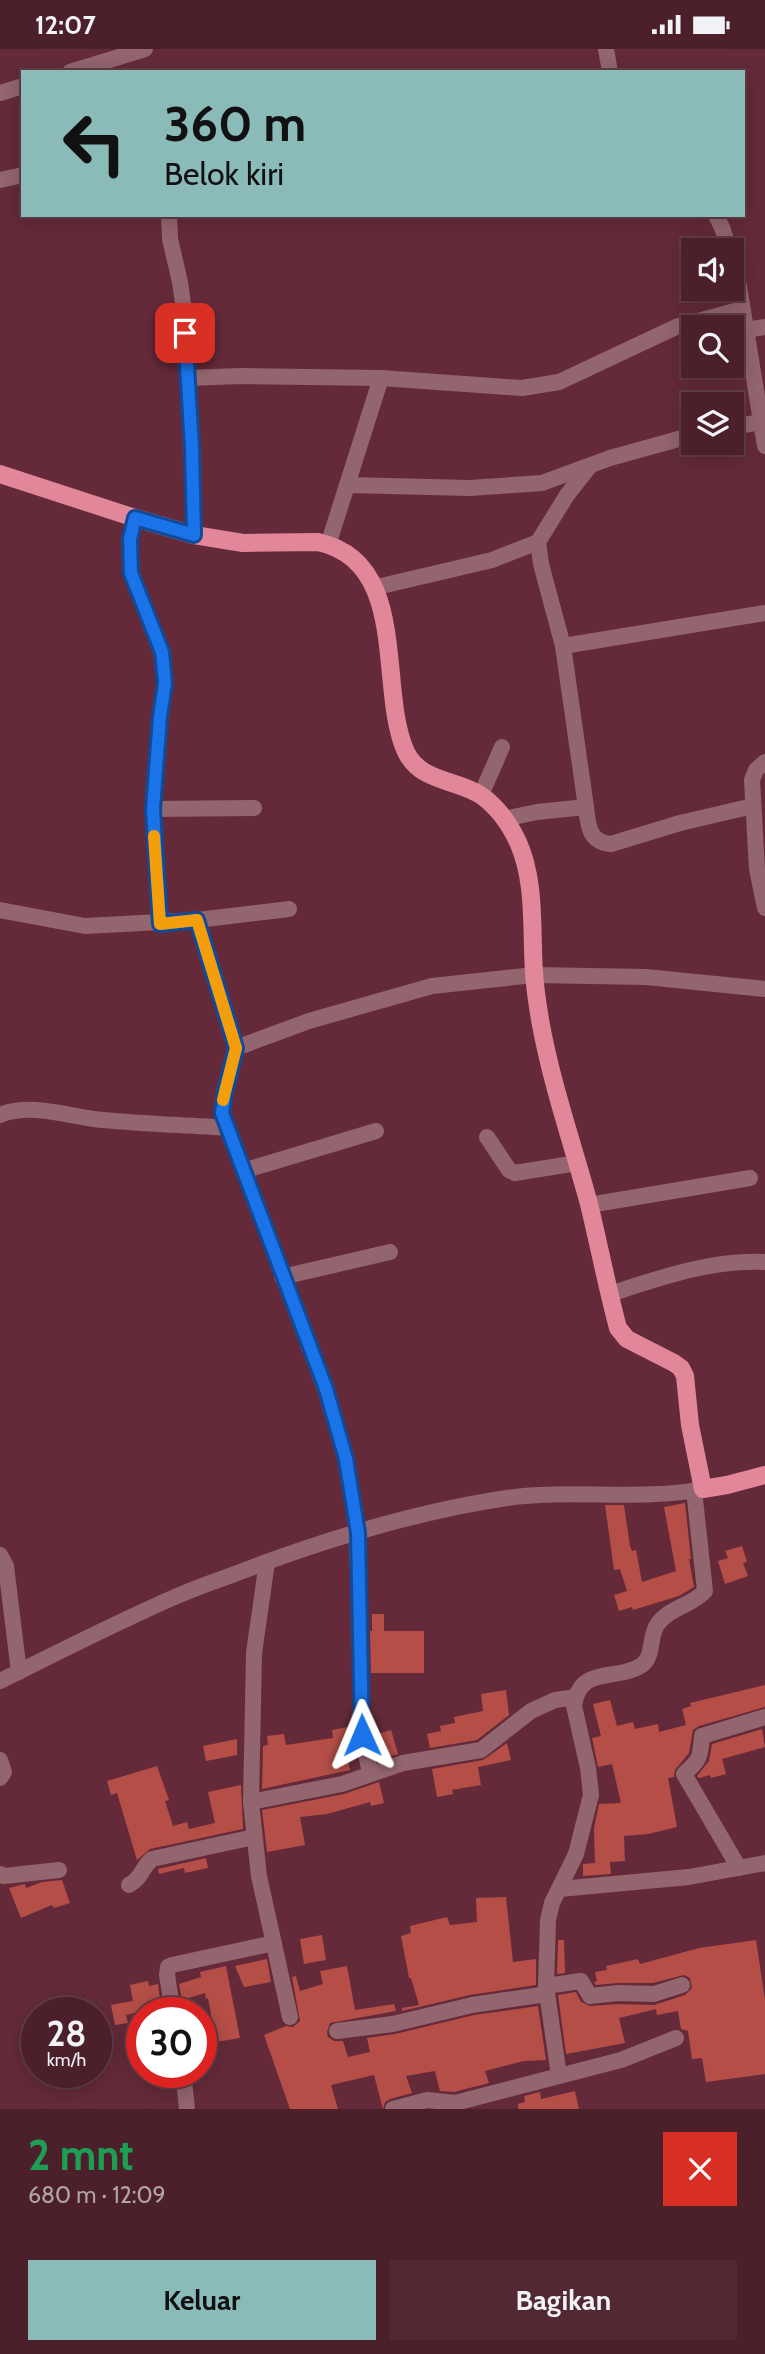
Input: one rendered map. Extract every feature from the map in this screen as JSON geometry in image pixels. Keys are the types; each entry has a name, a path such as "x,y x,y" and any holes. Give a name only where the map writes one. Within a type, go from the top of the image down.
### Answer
{"main road":[{"path":"0,474 194,535 243,543 328,545 342,551 357,563 370,579 383,612 399,729 406,753 415,765 427,774 481,795 504,819 518,842 530,890 534,975 546,1051 622,1335 674,1363 681,1368 685,1376 699,1490 765,1475"}],"street":[{"path":"77,70 145,49"},
{"path":"606,49 610,70"},
{"path":"0,91 21,86"},
{"path":"0,180 21,175"},
{"path":"169,217 170,239 184,310 194,535"},
{"path":"717,217 725,238"},
{"path":"740,301 765,446"},
{"path":"187,378 381,378 522,389 559,382 676,327 742,309"},
{"path":"746,330 765,327"},
{"path":"328,545 381,378"},
{"path":"744,425 761,422"},
{"path":"347,485 482,488 542,483 610,458 681,438"},
{"path":"373,588 492,560 538,542 567,495 589,467"},
{"path":"135,518 130,539 131,573 162,652 165,683 153,809 160,924"},
{"path":"538,542 541,564 563,646 589,829 593,838 601,843 611,844 680,823 753,806"},
{"path":"563,646 765,613"},
{"path":"481,795 502,747"},
{"path":"765,762 756,770 752,780 757,869 765,907"},
{"path":"504,819 537,812 586,807"},
{"path":"153,809 254,808"},
{"path":"0,910 85,926 160,924 289,908"},
{"path":"197,920 236,1048 222,1105 228,1128 338,1428 346,1459 358,1533 362,1735 370,1773"},
{"path":"236,1048 309,1021 432,986 534,975 646,977 765,989"},
{"path":"0,1115 16,1110 101,1120 228,1128"},
{"path":"243,1171 376,1131"},
{"path":"487,1137 509,1170 514,1173 578,1163"},
{"path":"589,1205 750,1178"},
{"path":"282,1277 390,1252"},
{"path":"611,1294 666,1276 722,1265 765,1262"},
{"path":"0,1681 181,1594 306,1547 504,1499 574,1493 699,1490 705,1591 664,1616 656,1626 650,1651 642,1665 591,1678 585,1682 576,1697 575,1706 591,1795 576,1854 552,1903 548,1920 546,1990 559,2076"},
{"path":"0,1555 6,1566 19,1672"},
{"path":"267,1562 254,1653 251,1802 259,1876 290,2017"},
{"path":"251,1802 342,1784 403,1763 481,1750 531,1711 555,1700 576,1697"},
{"path":"739,1868 684,1774 701,1755 702,1735 765,1717"},
{"path":"0,1760 4,1772 0,1778"},
{"path":"129,1885 139,1879 147,1863 160,1856 254,1837"},
{"path":"560,1889 689,1877 765,1863"},
{"path":"0,1874 4,1876 59,1870"},
{"path":"170,1997 167,1975 172,1965 274,1943"},
{"path":"337,2031 393,2024 581,1981 590,1996 596,1997 618,1993 654,1994 682,1985"},
{"path":"393,2109 427,2100 455,2103 621,2060 676,2038"},
{"path":"185,2088 187,2109"}],"building":[{"path":"685,1503 694,1587 679,1596 633,1610 632,1607 619,1611 614,1595 627,1591 620,1569 614,1570 605,1505 624,1505 630,1546 632,1551 636,1550 642,1582 676,1571 664,1507"},
{"path":"742,1546 747,1562 743,1563 748,1576 725,1584 718,1561 728,1558 725,1551"},
{"path":"372,1614 384,1614 384,1631 424,1631 424,1673 371,1673"},
{"path":"765,1685 765,1707 693,1730 689,1753 675,1770 674,1777 668,1778 677,1827 624,1836 625,1861 610,1862 611,1874 583,1876 583,1864 595,1863 594,1828 599,1804 621,1803 612,1764 598,1767 592,1738 601,1736 593,1704 610,1700 617,1726 633,1722 635,1729 658,1724 659,1732 686,1725 682,1709 691,1706 690,1703"},
{"path":"506,1690 509,1715 477,1740 430,1748 427,1734 441,1731 440,1726 455,1723 454,1717 483,1711 481,1694"},
{"path":"348,1727 351,1741 344,1743 350,1770 262,1789 263,1746 268,1745 267,1736 284,1734 286,1745 333,1738 332,1730"},
{"path":"762,1729 765,1747 722,1759 726,1774 711,1778 710,1775 699,1778 697,1776 709,1761 712,1744"},
{"path":"391,1730 398,1754 378,1760 373,1735"},
{"path":"237,1739 237,1755 206,1761 203,1746"},
{"path":"507,1743 511,1760 478,1767 481,1785 452,1790 453,1794 437,1797 432,1769 483,1760"},
{"path":"157,1766 169,1800 165,1801 173,1826 187,1822 189,1829 215,1823 208,1792 241,1785 243,1829 150,1849 137,1860 117,1793 111,1795 107,1781"},
{"path":"379,1782 384,1803 371,1806 370,1802 327,1814 300,1817 305,1845 267,1852 262,1810 344,1794"},
{"path":"206,1858 208,1868 185,1873 184,1868 159,1874 158,1869"},
{"path":"62,1880 70,1903 54,1908 52,1905 21,1918 9,1888 25,1884 26,1888 42,1882"},
{"path":"506,1897 513,1962 536,1959 536,1985 470,1995 402,2011 402,2008 419,2005 409,1978 401,1936 411,1933 410,1926 447,1917 450,1925 477,1922 476,1898"},
{"path":"322,1935 326,1960 304,1964 300,1939"},
{"path":"558,1940 564,1940 565,1973 557,1974"},
{"path":"756,1940 765,2000 765,2074 706,2082 702,2058 692,2059 688,2031 681,2029 678,2011 657,2015 656,2009 619,2018 625,2043 566,2054 558,1995 576,1992 581,2002 590,2006 654,2005 685,1995 692,1988 690,1978 684,1975 653,1983 596,1985 595,1972 607,1970 606,1966 638,1959 640,1964 699,1948"},
{"path":"267,1959 271,1982 244,1987 235,1966"},
{"path":"226,1966 240,2038 217,2042 217,1997 206,1997 205,1993 181,1997 179,1984 201,1977 200,1972"},
{"path":"347,1966 355,2010 394,2004 396,2011 330,2023 328,2037 334,2041 343,2041 348,2057 370,2052 367,2038 474,2015 538,2006 546,2060 524,2061 485,2071 489,2083 454,2092 440,2091 435,2071 406,2076 412,2093 390,2099 385,2102 383,2109 374,2075 331,2085 338,2109 290,2109 264,2035 286,2026 293,2027 300,2021 292,1977 296,1976 300,1991 323,1984 320,1971"},
{"path":"148,1981 149,1986 158,1984 160,1997 132,1997 130,1985"},
{"path":"126,2002 126,2023 115,2025 112,2005"},
{"path":"575,2091 579,2109 518,2109 518,2104 525,2102 524,2096 540,2092 541,2099"}],"slow traffic":[{"path":"154,836 160,924 197,920 236,1048 223,1100"}],"route":[{"path":"185,333 194,535 135,518 130,539 131,573 162,652 165,683 153,809 160,924 197,920 236,1048 222,1113 326,1389 346,1459 358,1533 362,1735"}]}
